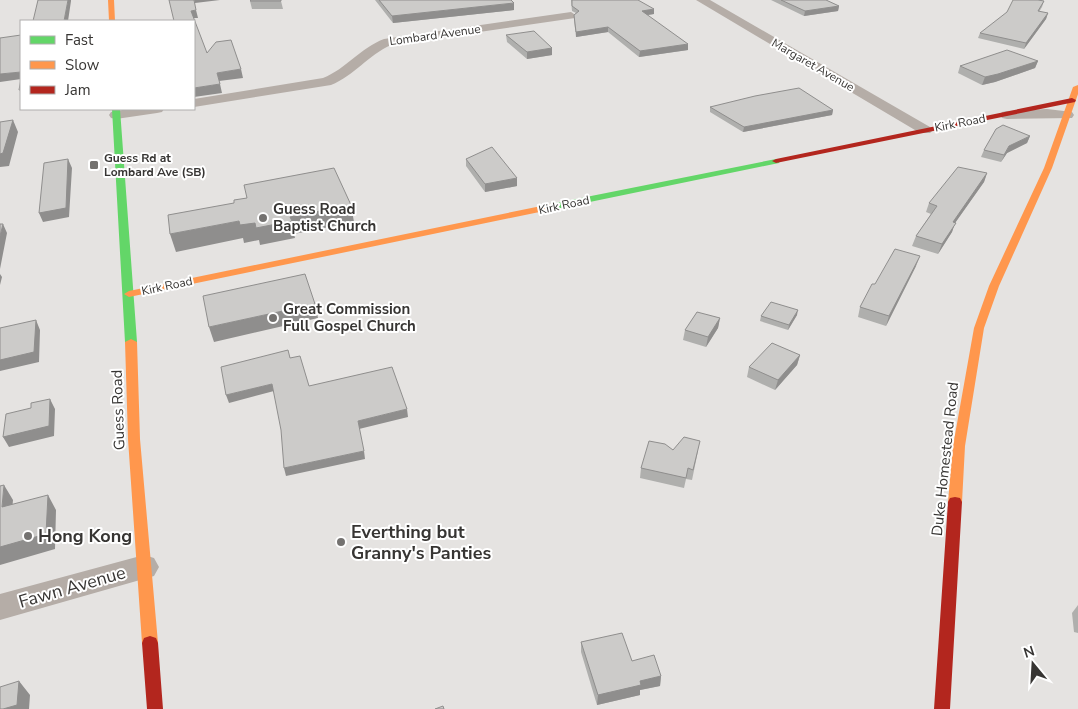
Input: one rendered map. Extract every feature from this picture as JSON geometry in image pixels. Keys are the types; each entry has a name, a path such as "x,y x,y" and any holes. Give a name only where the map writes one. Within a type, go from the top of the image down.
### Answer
{"street":[{"path":"111,0 112,20"},
{"name":"Margaret Avenue","path":"702,0 925,130"},
{"name":"Lombard Avenue","path":"195,103 326,82 346,73 373,47 388,42 571,16"},
{"name":"Duke Homestead Road","path":"942,709 959,446 974,351 979,328 991,294 1072,110 1078,83"},
{"path":"116,112 143,110"},
{"name":"Kirk Road","path":"129,294 998,115 1072,110"},
{"name":"Guess Road","path":"116,112 129,294 134,439 155,709"},
{"name":"Fawn Avenue","path":"0,607 144,567"}],"building":[{"path":"38,0 68,0 64,20 33,20"},
{"path":"169,0 194,0 196,10 191,11 194,20 174,20"},
{"path":"281,0 281,1 250,1"},
{"path":"379,0 511,0 514,3 392,16"},
{"path":"572,0 638,0 654,9 642,11 688,44 640,51 608,27 576,32 574,15 579,11 572,6"},
{"path":"781,0 826,0 839,6 805,11"},
{"path":"1013,0 1044,1 1038,11 1048,13 1026,43 980,33 1007,12"},
{"path":"195,22 207,53 216,42 231,40 241,69 217,73 220,84 195,88"},
{"path":"534,31 552,48 527,52 506,35"},
{"path":"20,35 20,72 0,74 0,38"},
{"path":"1007,50 1038,61 985,77 960,66"},
{"path":"799,88 833,110 744,127 710,107 755,96"},
{"path":"13,120 3,153 0,154 0,122"},
{"path":"1003,125 1030,136 1009,146 1004,155 984,150 996,129"},
{"path":"492,147 517,178 485,184 466,159"},
{"path":"68,159 66,208 39,213 44,163"},
{"path":"958,167 987,173 953,222 956,223 942,244 916,236 937,206 929,203"},
{"path":"334,168 351,205 290,217 292,221 256,228 255,223 240,225 239,221 170,234 168,215 234,203 234,200 247,198 244,185"},
{"path":"0,224 3,224 0,236"},
{"path":"895,249 920,256 889,316 860,307 872,284 875,284"},
{"path":"305,274 315,304 209,327 203,296"},
{"path":"771,302 798,310 789,325 761,316"},
{"path":"697,312 720,318 708,337 685,330"},
{"path":"36,320 34,352 0,360 0,328"},
{"path":"772,343 800,355 778,380 749,367"},
{"path":"288,350 290,358 300,356 309,386 392,367 407,409 358,421 364,451 284,468 281,430 272,384 226,395 221,367"},
{"path":"50,399 49,426 3,437 6,414 31,408 31,403"},
{"path":"684,437 700,441 693,470 688,468 686,478 641,468 649,441 665,444 673,450"},
{"path":"4,485 2,507 48,495 46,534 0,547 0,486"},
{"path":"622,633 632,661 654,655 661,676 640,681 641,685 598,695 581,642"},
{"path":"19,681 17,705 0,709 0,687"}],"traffic: fast":[{"path":"116,110 131,342"},
{"path":"551,207 776,161"}],"traffic: slow":[{"path":"111,0 112,20"},
{"path":"955,502 959,446 979,328 994,286 1048,168 1077,87"},
{"path":"129,294 551,207"},
{"path":"131,342 134,439 150,643"}],"traffic: jam":[{"path":"776,161 1072,100"},
{"path":"942,709 955,502"},
{"path":"150,643 155,709"}],"place":[{"name":"Guess Rd at Lombard Ave (SB)","path":"94,165"},
{"name":"Guess Road Baptist Church","path":"263,218"},
{"name":"Great Commission Full Gospel Church","path":"273,318"},
{"name":"Hong Kong","path":"28,536"},
{"name":"Everthing but Granny's Panties","path":"341,542"}]}
